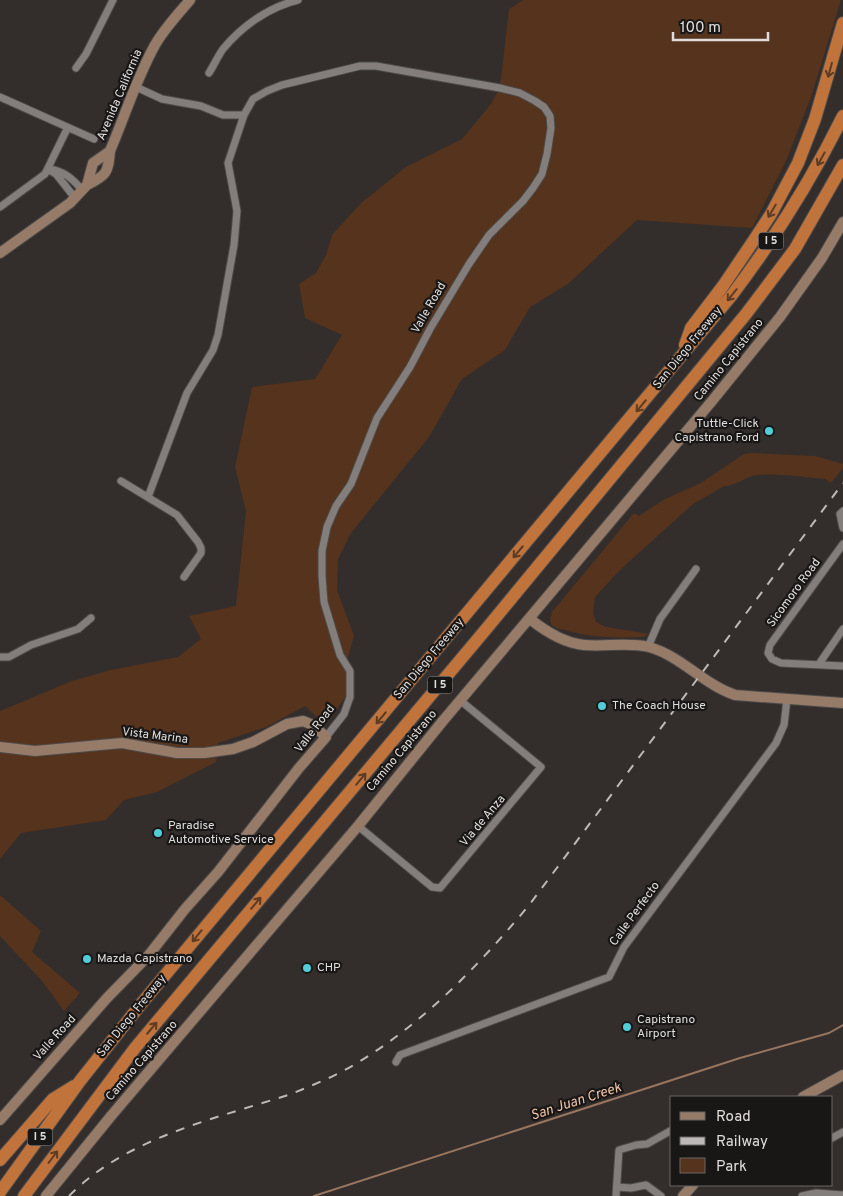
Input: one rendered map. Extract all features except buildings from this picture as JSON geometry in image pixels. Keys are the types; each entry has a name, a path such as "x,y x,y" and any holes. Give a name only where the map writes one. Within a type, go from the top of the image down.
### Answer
{"highway":[{"path":"682,354 691,328 723,286 767,220 798,163 815,119 843,23"},
{"name":"San Diego Freeway","path":"0,1192 80,1081 204,927 333,775 732,295 776,234 810,180 843,116"},
{"name":"San Diego Freeway","path":"24,1196 135,1048 487,628 746,314 795,249 843,165"},
{"path":"0,1160 53,1099 80,1081"}],"street":[{"path":"76,68 86,54 114,0"},
{"name":"Avenida California","path":"0,253 102,178 107,172 110,151 156,44 190,0"},
{"path":"209,72 223,49 252,21 288,2 298,0"},
{"name":"Valle Road","path":"0,1120 107,998 148,956 185,909 227,861 299,768 344,714 350,697 350,671 340,655 324,602 322,551 327,527 336,506 351,484 377,418 410,368 430,329 469,264 489,235 528,194 542,174 550,137 550,116 544,107 520,93 458,80 368,66 342,70 274,88 253,99 244,115 228,163 237,211 234,245 218,335 213,350 187,393 148,497"},
{"path":"136,87 162,99 177,100 223,114 244,115"},
{"path":"0,97 94,140"},
{"path":"0,207 46,174 67,129"},
{"name":"Avenida California","path":"82,191 93,163 110,151"},
{"path":"49,169 64,173 82,191"},
{"name":"Camino Capistrano","path":"46,1196 111,1116 358,826 712,401 780,317 818,264 843,222"},
{"path":"121,481 177,515 201,548 197,560 184,577"},
{"path":"843,511 840,514 843,528"},
{"name":"Sicomoro Road","path":"819,664 782,663 772,659 768,653 770,645 843,544"},
{"path":"648,647 660,620 696,569"},
{"path":"0,657 9,657 31,645 78,629 91,618"},
{"path":"530,619 542,629 554,635 583,645 648,647 674,658 722,691 741,696 843,703"},
{"path":"843,629 819,664 843,666"},
{"name":"Calle Perfecto","path":"396,1062 400,1055 609,977 624,947 776,743 784,725 787,699"},
{"name":"Via de Anza","path":"358,826 392,856 432,887 440,888 500,819 541,768 461,701"},
{"name":"Vista Marina","path":"0,747 35,751 122,743 177,753 204,753 233,748 252,742 287,724 303,721 313,725 326,737"},
{"path":"805,1096 843,1075"},
{"path":"616,1196 619,1150 647,1144 670,1131"},
{"path":"617,1187 631,1188 646,1185 661,1196"},
{"path":"684,1196 692,1186"},
{"path":"802,1196 816,1193 843,1195"}],"green space":[{"path":"523,0 841,0 811,97 786,161 752,228 637,220 568,284 530,307 505,350 462,379 429,437 351,533 338,559 337,590 354,636 347,660 346,696 330,719 320,720 305,706 266,727 218,743 216,762 157,792 124,800 106,820 21,833 0,859 0,711 72,681 111,670 178,657 201,639 189,616 236,606 246,511 235,467 252,387 315,379 342,335 305,318 299,284 316,273 326,255 332,235 360,204 406,167 462,139 491,104 500,87 509,9"},
{"path":"744,454 815,456 843,464 843,468 831,483 825,479 757,475 732,485 724,486 693,504 621,569 595,597 593,613 596,622 606,627 649,634 643,637 594,636 560,629 551,624 552,612 634,513 639,516 665,499 701,483"},
{"path":"0,895 41,931 32,952 80,993 64,1011 42,981 0,936"}],"waterway":[{"name":"San Juan Creek","path":"314,1196 740,1058 829,1033 843,1025"}],"railway":[{"path":"69,1196 92,1176 117,1159 145,1144 173,1132 291,1094 349,1068 406,1029 450,991 491,949 530,904 843,483"}],"place":[{"name":"Tuttle-Click Capistrano Ford","path":"769,431"},
{"name":"The Coach House","path":"602,706"},
{"name":"Paradise Automotive Service","path":"158,833"},
{"name":"Mazda Capistrano","path":"87,959"},
{"name":"CHP","path":"307,968"},
{"name":"Capistrano Airport","path":"627,1027"}]}
